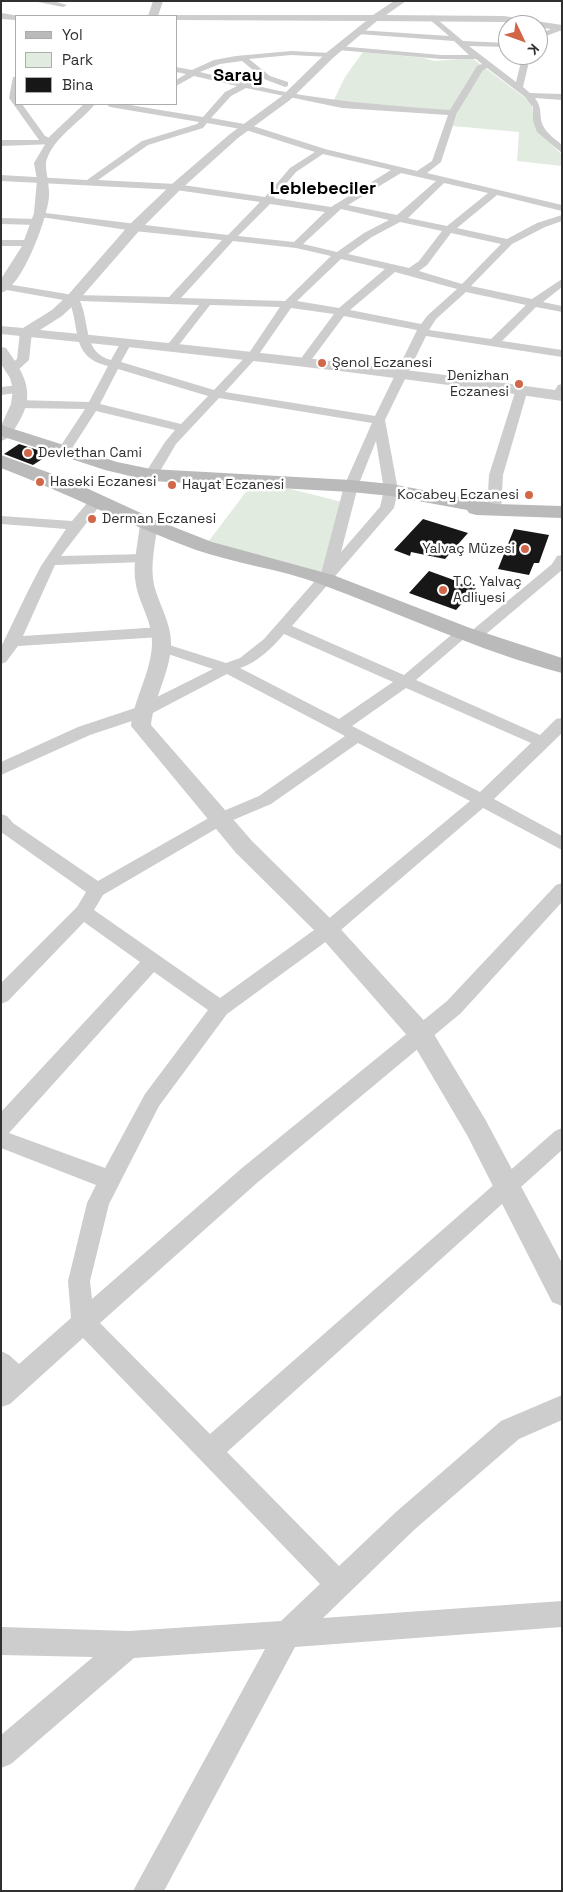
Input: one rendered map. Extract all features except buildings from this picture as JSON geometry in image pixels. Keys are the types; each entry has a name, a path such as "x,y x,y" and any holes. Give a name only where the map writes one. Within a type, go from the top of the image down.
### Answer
{"main road":[{"path":"3,432 112,466 150,475 255,480 389,499 494,509 562,512"},
{"path":"1,461 98,499 149,524 205,546 326,579 468,635 562,666"}],"street":[{"path":"37,1 63,6"},
{"path":"153,15 158,1"},
{"path":"26,332 57,313 73,298 134,228 176,187 247,127 288,96 358,32 401,1"},
{"path":"1,16 15,17"},
{"path":"178,17 432,17 504,19 562,28"},
{"path":"432,17 488,65 528,95 537,107 537,121 542,132 562,150"},
{"path":"548,33 562,28"},
{"path":"358,32 498,44"},
{"path":"399,53 401,36"},
{"path":"178,83 226,59 291,53 399,53 441,57 477,56"},
{"path":"236,58 244,58 253,69 267,78 297,86"},
{"path":"419,174 436,162 453,113 480,68 488,65"},
{"path":"519,88 524,65"},
{"path":"178,69 288,96 342,105 453,113"},
{"path":"90,182 145,143 200,126 228,94 267,78"},
{"path":"1,95 15,100"},
{"path":"528,95 562,97"},
{"path":"19,105 42,138 52,142"},
{"path":"89,105 52,142 40,163 44,179 40,218 30,243 7,271 2,288 73,298 288,304 341,312 424,330 562,354"},
{"path":"128,105 145,106 204,122 247,127 290,139 322,151 562,208"},
{"path":"1,143 52,142"},
{"path":"172,301 294,170 322,151"},
{"path":"296,245 337,208 400,169"},
{"path":"1,178 176,187 399,218 508,242"},
{"path":"150,475 171,442 253,355 288,304 338,256 368,235 407,214 442,180"},
{"path":"411,272 423,263 449,229 494,193"},
{"path":"1,221 40,218 296,245 411,272 464,288 562,309"},
{"path":"326,579 348,494 379,420 432,317 464,288 508,242 541,224 562,218"},
{"path":"1,242 30,243"},
{"path":"306,362 341,312 393,268"},
{"path":"494,343 534,303 562,282"},
{"path":"73,298 79,308 82,338 94,360 114,364 216,394 379,420"},
{"path":"171,348 207,302"},
{"path":"1,330 124,344 253,355 560,393"},
{"path":"13,368 24,360 26,332"},
{"path":"64,450 93,406 124,344"},
{"path":"1,350 4,359 13,368 19,397 14,421 3,432"},
{"path":"494,509 496,475 522,389"},
{"path":"1,390 19,397 93,406 184,429"},
{"path":"1,770 84,731 141,712 227,668 245,661 282,627 326,579 389,499 379,420"},
{"path":"1,659 15,641 35,589 73,525 98,499"},
{"path":"1,520 73,525"},
{"path":"149,524 144,558 145,583 161,639 159,661 141,712 141,726 220,819 328,930 420,1033 476,1127 562,1292"},
{"path":"52,561 144,558"},
{"path":"341,726 556,575 562,559"},
{"path":"282,627 542,742"},
{"path":"15,641 161,639 227,668 341,726 356,736 482,800 562,844"},
{"path":"339,1584 83,1322 79,1281 98,1203 152,1100 220,1008 328,930 482,800 562,723"},
{"path":"1,996 83,912 97,890 220,819 266,800 356,736"},
{"path":"1,820 7,827 97,890"},
{"path":"1,1363 10,1388 250,1176 420,1033 454,1007 562,890"},
{"path":"83,912 220,1008"},
{"path":"1,1127 152,961"},
{"path":"209,1451 562,1137"},
{"path":"1,1139 110,1180"},
{"path":"148,1891 288,1633 405,1521 510,1430 562,1407"},
{"path":"1,1641 129,1645 562,1614"},
{"path":"1,1754 129,1645"}],"green space":[{"path":"363,52 424,58 434,61 472,58 532,103 538,126 562,155 562,166 517,161 519,132 453,126 458,111 333,102 345,77"},
{"path":"255,480 346,503 326,579 205,546"}],"place":[{"name":"Şenol Eczanesi","path":"322,363"},
{"name":"Denizhan Eczanesi","path":"519,384"},
{"name":"Devlethan Cami","path":"28,453"},
{"name":"Haseki Eczanesi","path":"40,482"},
{"name":"Hayat Eczanesi","path":"172,485"},
{"name":"Kocabey Eczanesi","path":"529,495"},
{"name":"Derman Eczanesi","path":"92,519"},
{"name":"Yalvaç Müzesi","path":"525,549"},
{"name":"T.C. Yalvaç Adliyesi","path":"443,590"}],"district":[{"name":"Saray","path":"238,76"},
{"name":"Leblebeciler","path":"323,189"}]}
